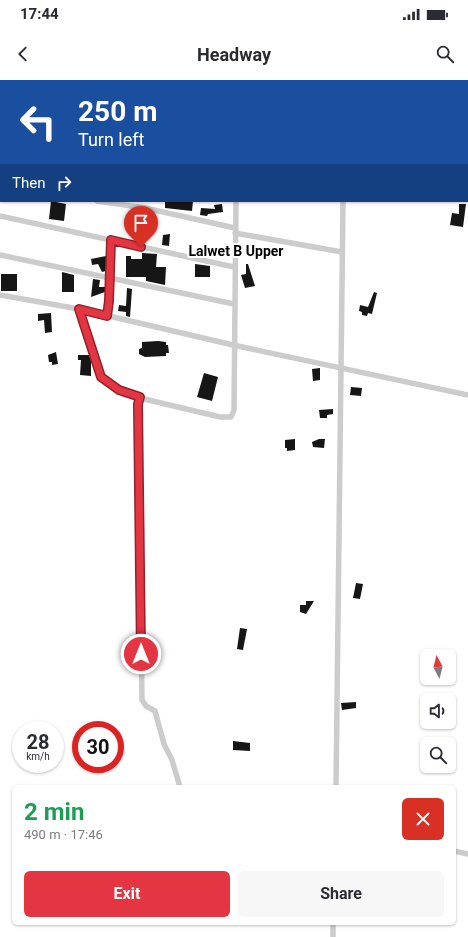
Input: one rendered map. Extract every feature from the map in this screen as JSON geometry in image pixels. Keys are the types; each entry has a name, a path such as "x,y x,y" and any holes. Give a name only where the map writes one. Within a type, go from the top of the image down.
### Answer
{"street":[{"path":"104,202 145,208 235,231 342,252"},
{"path":"79,309 101,377 119,390 140,397 220,417 231,417 234,410 234,267 236,202"},
{"path":"336,785 343,202"},
{"path":"0,216 234,267"},
{"path":"107,316 109,301 111,240"},
{"path":"0,255 234,304"},
{"path":"0,295 79,309 342,369 468,395"},
{"path":"140,397 138,404 142,700 146,706 155,711 164,744 172,760 179,785"},
{"path":"456,851 468,854"},
{"path":"333,925 333,937"}],"building":[{"path":"51,202 66,204 64,221 49,219"},
{"path":"165,202 193,202 192,211 165,208"},
{"path":"222,204 223,212 208,214 207,216 200,215 201,208 215,209 214,205"},
{"path":"459,204 466,204 463,227 450,225 452,213 459,214"},
{"path":"170,234 169,246 162,245 163,235"},
{"path":"142,253 157,254 156,267 166,267 165,285 146,281 146,277 126,277 126,256 131,256 131,259 142,259"},
{"path":"106,256 106,271 102,272 98,264 92,265 91,259"},
{"path":"195,264 210,266 210,277 195,277"},
{"path":"246,264 248,264 255,286 245,288 241,275 246,274"},
{"path":"62,272 74,275 74,292 62,292"},
{"path":"1,274 17,274 17,291 1,291"},
{"path":"93,279 100,280 99,287 105,287 105,292 91,297"},
{"path":"127,288 132,289 130,317 126,316 126,312 118,311 119,305 126,306"},
{"path":"374,292 377,293 372,314 368,313 367,316 362,315 362,312 359,311 360,305 368,307"},
{"path":"51,313 52,332 45,333 44,320 38,321 38,314"},
{"path":"142,342 166,342 166,345 168,345 169,353 166,353 166,356 145,357 139,354 139,349 142,348"},
{"path":"56,352 58,364 52,365 52,362 49,362 48,355"},
{"path":"78,355 89,355 91,361 91,376 80,375 81,360 78,360"},
{"path":"320,368 320,380 313,381 312,369"},
{"path":"204,373 218,377 212,401 197,397"},
{"path":"351,387 362,388 361,396 350,395"},
{"path":"333,409 333,414 327,415 327,418 320,418 319,410"},
{"path":"295,439 295,450 287,451 287,448 285,448 285,440"},
{"path":"319,439 325,439 324,448 313,447 312,442"},
{"path":"356,583 363,584 360,599 353,598"},
{"path":"306,601 314,601 306,614 300,612 300,605 306,605"},
{"path":"240,628 247,629 243,650 237,649"},
{"path":"356,702 356,708 342,710 341,703"},
{"path":"233,741 250,743 250,751 233,750"}],"district":[{"name":"Lalwet B Upper","path":"236,251"}],"route":[{"path":"141,247 111,240 109,301 107,316 79,309 101,377 119,390 140,397 138,404 141,654"}]}
